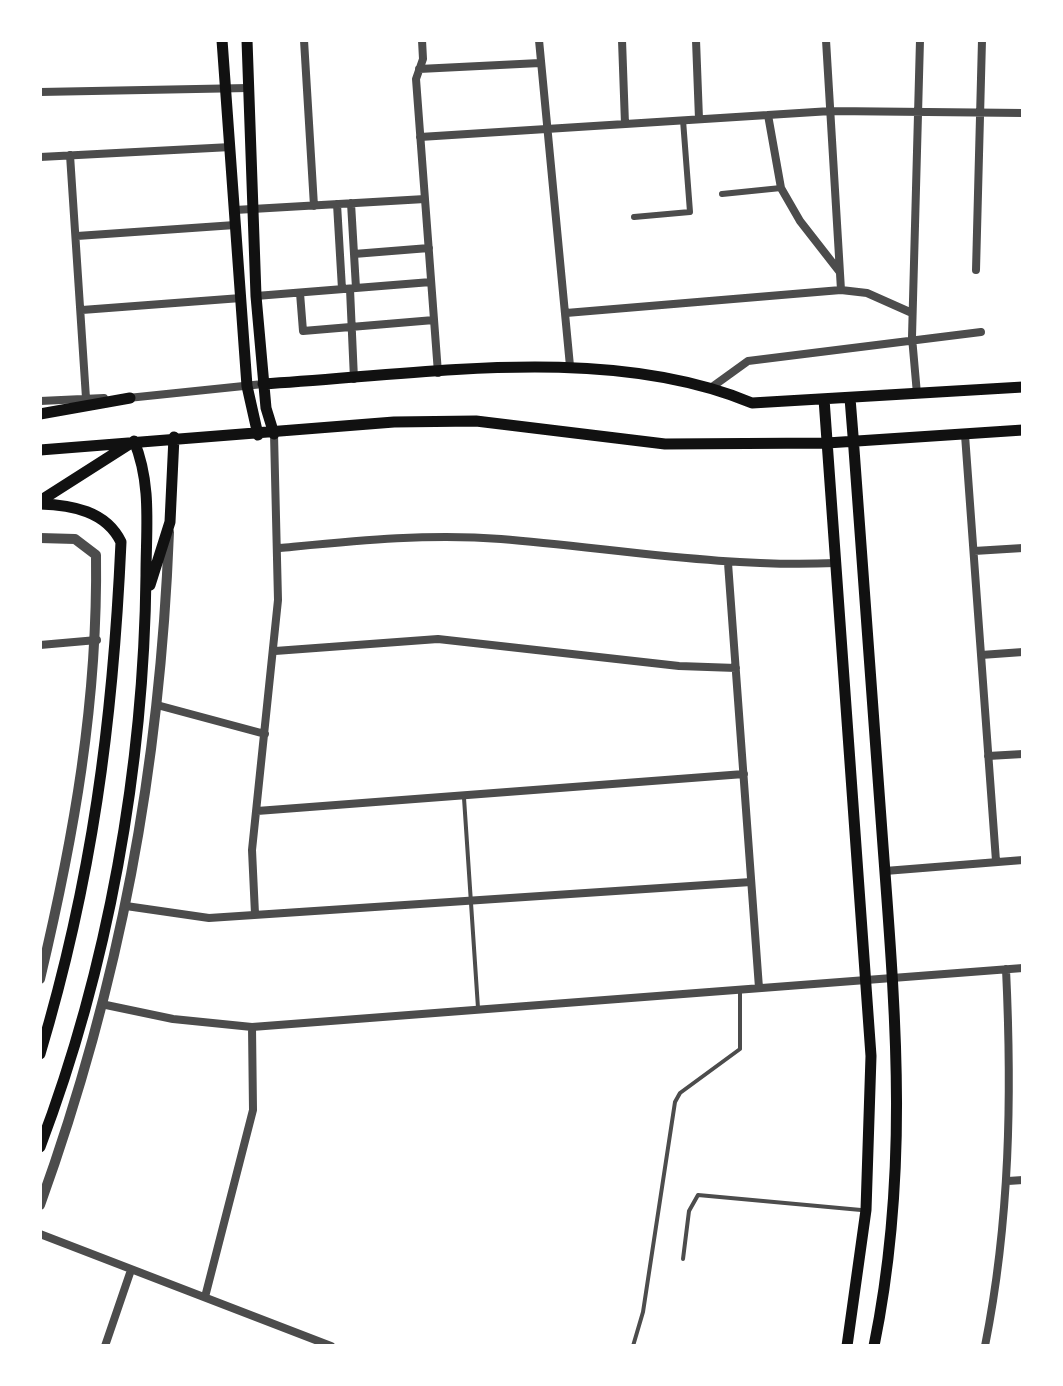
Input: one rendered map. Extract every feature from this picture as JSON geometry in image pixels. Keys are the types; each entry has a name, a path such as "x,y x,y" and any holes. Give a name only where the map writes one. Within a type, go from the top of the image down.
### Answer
{"main road":[{"path":"222,40 248,386 258,435"},
{"path":"247,40 256,296 263,384 274,434"},
{"path":"263,384 570,366 712,386 752,403 1023,387"},
{"path":"40,414 130,398"},
{"path":"850,398 896,976 897,1157 887,1267 874,1346"},
{"path":"824,399 866,978 871,1122 866,1210 847,1346"},
{"path":"40,450 394,422 476,421 665,444 853,442 1023,430"},
{"path":"146,602 170,522 174,438"},
{"path":"40,503 134,440"},
{"path":"40,1147 44,1122 88,986 117,863 134,760 146,602 147,480 134,440"},
{"path":"40,503 86,511 114,528 121,542 104,776 64,974 40,1054"}],"street":[{"path":"304,40 314,206"},
{"path":"422,40 418,69 420,137 438,374"},
{"path":"539,40 570,366"},
{"path":"622,40 626,124"},
{"path":"696,40 699,119"},
{"path":"826,40 841,290"},
{"path":"917,394 912,313 920,40"},
{"path":"976,270 982,40"},
{"path":"418,69 540,63"},
{"path":"40,92 248,88"},
{"path":"420,137 831,111 918,108 1023,113"},
{"path":"768,115 781,188 800,221 840,272"},
{"path":"634,217 690,212 683,120"},
{"path":"40,156 231,147"},
{"path":"70,155 86,398"},
{"path":"722,194 781,188"},
{"path":"235,210 425,199"},
{"path":"349,289 354,254 351,203"},
{"path":"337,204 349,289 354,379"},
{"path":"77,236 236,225"},
{"path":"354,254 428,248"},
{"path":"256,296 431,282"},
{"path":"566,312 841,290 866,293 912,313"},
{"path":"300,293 303,331 434,320"},
{"path":"82,310 241,298"},
{"path":"712,386 748,361 981,332"},
{"path":"40,401 130,398 263,384"},
{"path":"255,914 252,850 274,651 280,548 274,434"},
{"path":"965,435 996,861"},
{"path":"40,1205 106,1005 126,906 157,705 170,522"},
{"path":"280,548 408,536 498,538 728,562 835,562"},
{"path":"40,538 76,538 96,555 97,640 82,772 40,979"},
{"path":"974,551 1023,548"},
{"path":"728,562 759,988"},
{"path":"40,645 97,640"},
{"path":"274,651 438,640 679,666 736,668"},
{"path":"981,655 1023,652"},
{"path":"157,705 266,734"},
{"path":"988,756 1023,754"},
{"path":"257,811 744,774"},
{"path":"885,871 1023,860"},
{"path":"126,906 209,918 751,882"},
{"path":"106,1005 173,1020 252,1027 1023,968"},
{"path":"986,1346 1008,1181 1011,1077 1006,969"},
{"path":"205,1297 253,1110 252,1027"},
{"path":"1011,1077 1023,1076"},
{"path":"44,1122 67,1131"},
{"path":"1008,1181 1023,1180"},
{"path":"40,1234 332,1346"},
{"path":"105,1346 131,1270"}],"lane":[{"path":"464,794 478,1008"},
{"path":"633,1346 643,1312 676,1102 680,1093 740,1050 740,989"},
{"path":"683,1260 689,1210 698,1195 866,1210"}]}
